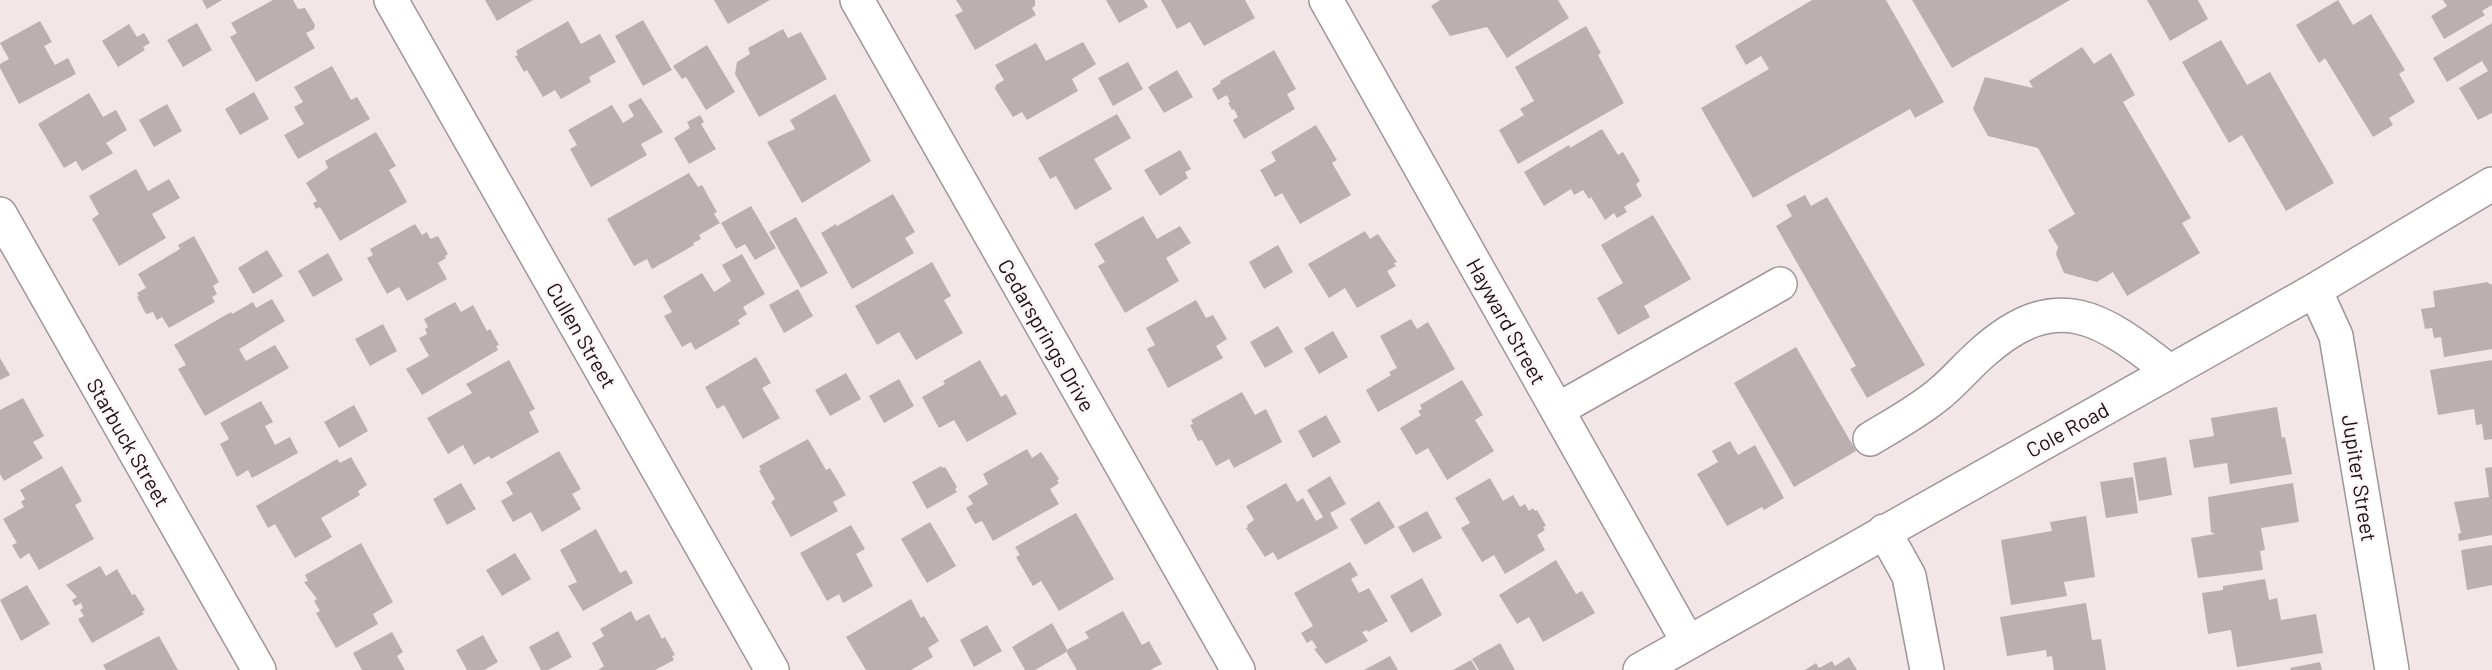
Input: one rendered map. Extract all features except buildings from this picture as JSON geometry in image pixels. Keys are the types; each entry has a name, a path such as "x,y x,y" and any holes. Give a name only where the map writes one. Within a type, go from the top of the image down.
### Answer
{"street":[{"name":"Cullen Street","path":"391,0 772,670"},
{"name":"Cedarsprings Drive","path":"857,0 1238,670"},
{"name":"Hayward Street","path":"1326,0 1688,642"},
{"name":"Cole Road","path":"1640,670 2314,290 2492,184"},
{"name":"Starbuck Street","path":"0,214 259,670"},
{"path":"1557,410 1780,284"},
{"name":"Jupiter Street","path":"2314,290 2336,336 2392,670"},
{"path":"1870,439 1939,395 1983,351 2020,325 2053,315 2075,316 2100,323 2124,336 2169,371"},
{"path":"1884,531 1909,576 1927,670"}]}
